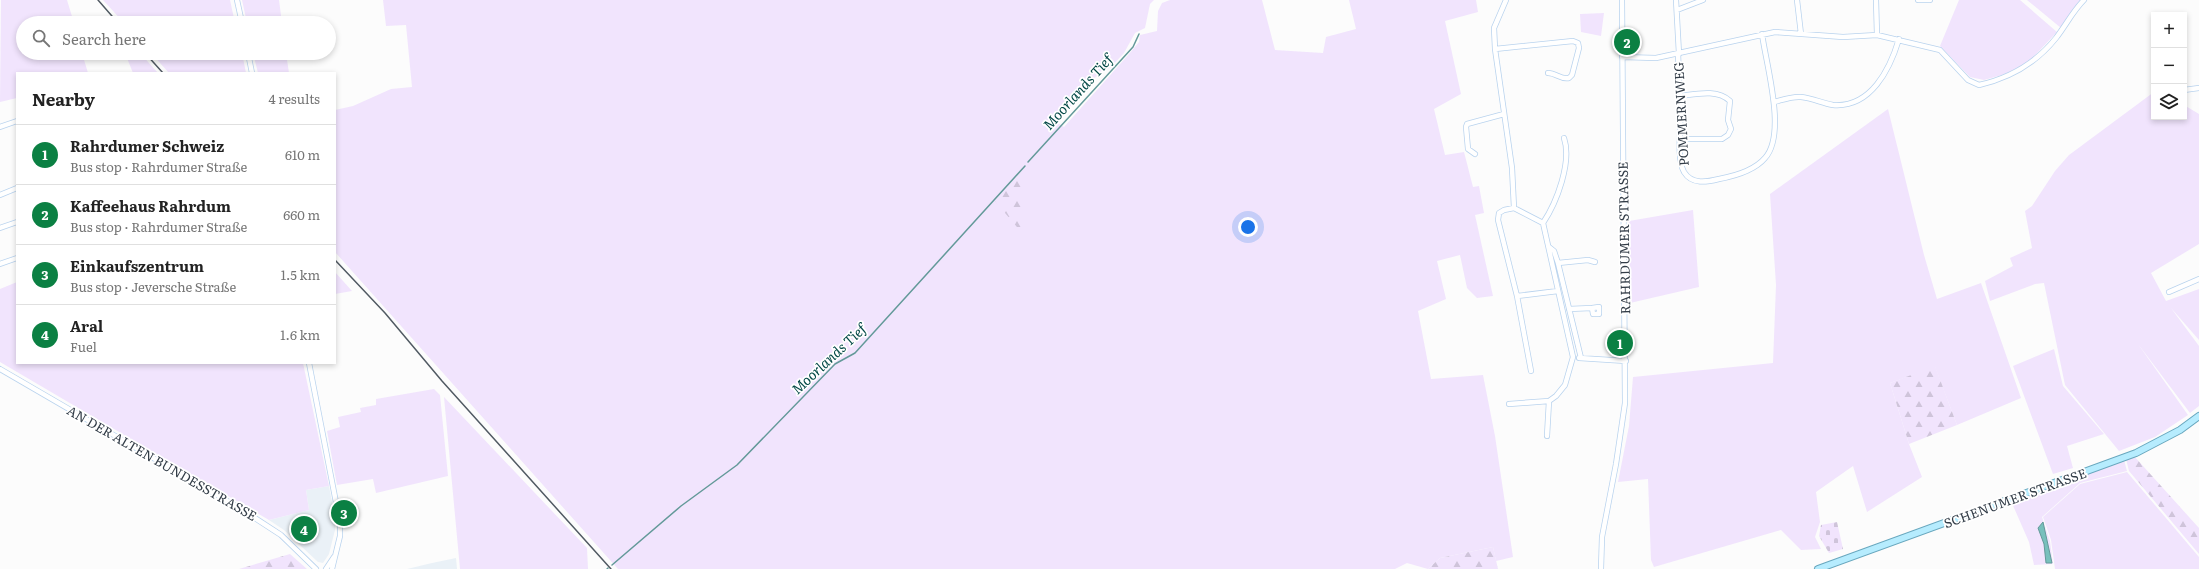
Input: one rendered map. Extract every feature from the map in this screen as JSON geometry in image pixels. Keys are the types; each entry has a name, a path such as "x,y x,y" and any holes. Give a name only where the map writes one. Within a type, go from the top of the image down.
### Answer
{"main road":[{"name":"SCHENUMER STRASSE","path":"1821,568 2136,453 2180,430 2199,416"}],"street":[{"path":"237,0 240,16"},
{"path":"1506,0 1494,28 1495,49 1512,168 1514,208"},
{"name":"RAHRDUMER STRASSE","path":"1601,569 1602,537 1624,418 1626,360 1622,0"},
{"name":"POMMERNWEG","path":"1676,0 1679,54 1680,139 1684,172 1691,179 1702,182 1732,177 1754,167 1766,157 1773,141 1776,122 1762,34"},
{"path":"1676,10 1703,0"},
{"path":"1797,0 1801,34"},
{"path":"1876,0 1877,35"},
{"path":"1918,0 1930,0"},
{"path":"1622,57 1656,58 1775,32 1843,37 1877,35 1935,47 1940,50 1968,80 1979,85 2014,74 2027,66 2056,39 2084,0"},
{"path":"1774,102 1800,97 1834,105 1849,104 1859,100 1874,88 1884,74 1892,60 1899,39"},
{"path":"1495,49 1573,41 1578,43 1575,62 1569,78 1564,79 1554,73 1548,73"},
{"path":"249,60 252,72"},
{"path":"2187,90 2199,88"},
{"path":"1680,96 1715,93 1725,97 1730,101 1728,120 1731,129 1728,135 1722,139 1680,139"},
{"path":"1475,154 1468,149 1467,124 1504,114"},
{"path":"0,127 16,121"},
{"path":"1509,404 1548,401 1556,396 1565,385 1574,357 1543,222 1558,195 1566,156 1567,145 1564,138"},
{"path":"0,196 16,188"},
{"path":"1531,371 1517,296 1498,220 1499,213 1504,210 1514,208 1543,222"},
{"path":"0,228 16,222"},
{"path":"1549,247 1554,251 1558,263 1581,358"},
{"path":"0,264 16,258"},
{"path":"1558,263 1588,260 1595,262"},
{"path":"2169,292 2199,279"},
{"path":"1517,296 1558,291"},
{"path":"1568,309 1592,308"},
{"path":"1574,357 1626,360"},
{"path":"309,364 341,530 338,550 332,569"},
{"name":"AN DER ALTEN BUNDESSTRASSE","path":"0,369 241,508 280,535 316,569"},
{"path":"1546,436 1548,401"},
{"path":"326,569 338,550"}],"shaded area":[{"path":"329,486 335,518 335,530 329,554 323,563 318,562 284,530 269,520 309,510 306,490"},
{"path":"456,558 457,569 407,569 432,563"}],"green space":[{"path":"1,0 67,0 72,16 16,16 16,60 84,60 88,72 16,72 16,98 0,102"},
{"path":"103,0 230,0 233,16 118,16"},
{"path":"242,0 279,0 281,16 245,16"},
{"path":"383,0 1154,0 1150,4 1145,28 1135,33 1124,53 1111,67 1090,81 1058,123 1064,127 1139,42 1140,35 1157,31 1158,11 1162,3 1170,0 1262,0 1275,50 1323,53 1326,37 1356,29 1349,0 1476,0 1478,12 1445,21 1461,94 1434,109 1445,155 1464,152 1473,187 1479,186 1484,213 1475,215 1493,296 1477,298 1467,288 1460,255 1437,261 1446,299 1418,311 1431,379 1483,375 1495,436 1513,557 1496,561 1493,547 1440,558 1428,569 1407,563 1395,569 618,569 336,253 336,110 353,106 391,89 412,87 406,25 386,26"},
{"path":"1959,0 2020,0 2057,32 2026,65 2009,73 1984,80 1970,77 1940,46"},
{"path":"2027,0 2082,0 2061,28"},
{"path":"1604,13 1601,36 1581,32 1580,14"},
{"path":"128,60 146,60 157,72 133,72"},
{"path":"157,60 243,60 246,72 168,72"},
{"path":"255,60 287,60 289,72 258,72"},
{"path":"2151,94 2151,120 2187,120 2187,107 2199,114 2199,244 2151,273 2166,301 2199,289 2199,340 2171,308 2199,346 2199,406 2190,413 2138,344 2188,415 2155,437 2119,451 2065,385 2044,283 2035,284 1990,301 1985,281 2013,266 2010,258 2032,248 2025,211 2032,206 2055,171 2069,155"},
{"path":"1888,109 1924,255 1937,299 1981,283 2021,398 1957,425 1935,367 1890,383 1909,444 1922,477 1867,512 1853,466 1816,492 1820,522 1815,537 1821,549 1801,550 1781,530 1654,567 1651,560 1648,479 1618,482 1629,426 1633,377 1773,363 1776,285 1770,194"},
{"path":"1024,169 1023,234 994,200"},
{"path":"1693,210 1699,287 1630,303 1629,221"},
{"path":"336,273 352,291 336,294"},
{"path":"16,282 16,364 303,364 329,486 306,490 309,510 269,520 0,362 0,289"},
{"path":"2054,349 2063,386 2104,434 2067,446 2073,468 2053,474 2013,366"},
{"path":"1935,366 1957,425 1909,444 1890,383"},
{"path":"434,389 440,395 448,476 376,493 373,479 337,485 327,431 340,427 338,417 361,412 360,408 376,405 376,399"},
{"path":"444,397 587,548 588,569 460,569"},
{"path":"2134,456 2199,528 2199,554 2129,471 2126,459"},
{"path":"2124,460 2127,471 2080,483 2042,517 2050,541 2053,564 2034,565 2029,542 2011,501"},
{"path":"2127,472 2199,557 2199,569 2055,569 2051,540 2043,517 2080,484"},
{"path":"1837,522 1843,549 1829,553 1819,536 1821,525"},
{"path":"1493,547 1498,569 1428,569 1440,558"},
{"path":"290,554 307,569 239,569"}],"water":[{"path":"2043,522 2052,563 2046,563 2044,544 2038,528"}],"waterway":[{"name":"Moorlands Tief","path":"1028,162 1133,47 1139,34"},
{"name":"Moorlands Tief","path":"612,565 681,506 737,465 835,364 855,353 1025,166"}],"railway":[{"path":"98,0 112,16"},
{"path":"151,60 162,72"},
{"path":"336,261 385,313 442,381 611,569"}],"place":[{"name":"Kaffeehaus Rahrdum","path":"1627,42"},
{"name":"Rahrdumer Schweiz","path":"1620,343"},
{"name":"Einkaufszentrum","path":"344,513"},
{"name":"Aral","path":"304,529"}]}
